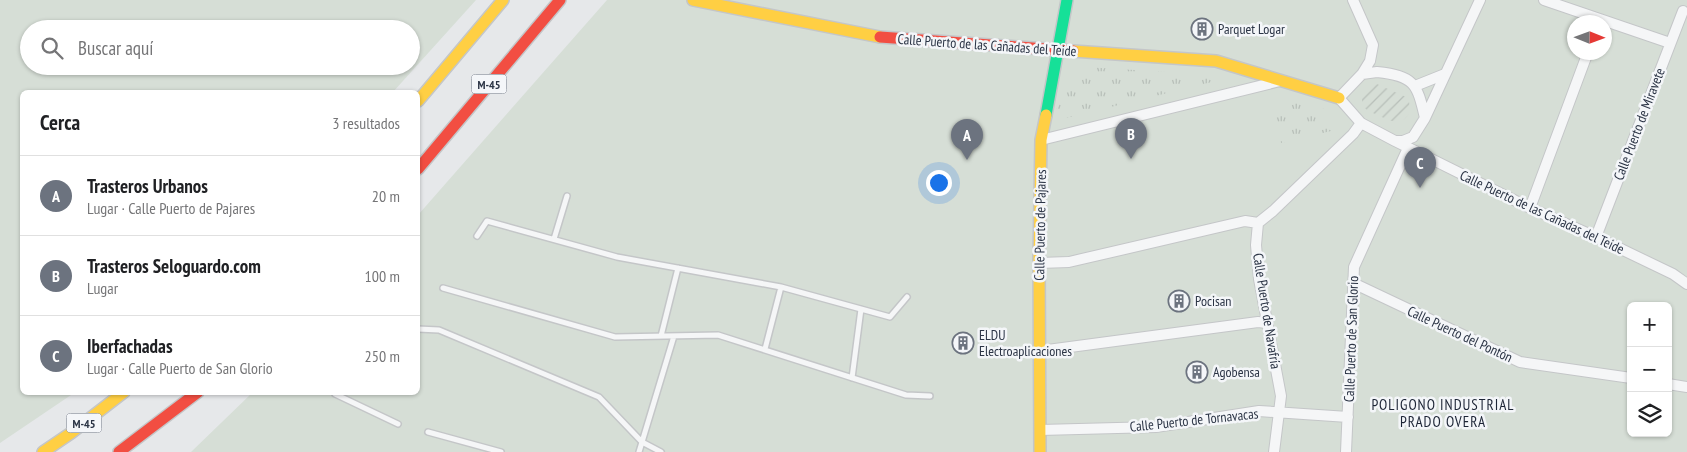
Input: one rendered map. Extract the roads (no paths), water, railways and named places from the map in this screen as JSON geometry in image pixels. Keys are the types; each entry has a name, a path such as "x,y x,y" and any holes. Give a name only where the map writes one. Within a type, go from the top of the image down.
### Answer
{"main road":[{"path":"420,99 503,0"},
{"name":"M-45","path":"420,167 560,0"},
{"name":"Calle Puerto de las Cañadas del Teide","path":"693,0 884,38 1216,61 1339,98"},
{"name":"Calle Puerto de Pajares","path":"1040,452 1039,263 1041,140 1068,0"},
{"name":"M-45","path":"43,452 120,395"},
{"path":"119,452 194,395"}],"street":[{"path":"1352,0 1373,45 1370,61 1362,74 1339,98 1361,123 1395,141 1403,141 1413,137 1419,130 1480,0"},
{"path":"1544,0 1583,15"},
{"name":"Calle Puerto de Miravete","path":"1596,237 1683,11"},
{"path":"1612,25 1670,43"},
{"path":"1530,208 1585,60"},
{"path":"1362,74 1392,73 1415,86 1420,96 1425,118"},
{"path":"1415,86 1445,74"},
{"path":"1041,140 1282,80"},
{"path":"1039,263 1069,262 1245,221 1258,223 1273,211 1361,123"},
{"path":"1419,130 1418,140 1429,158"},
{"name":"Calle Puerto de las Cañadas del Teide","path":"1395,141 1530,208 1673,274 1687,284"},
{"name":"Calle Puerto de San Glorio","path":"1346,452 1354,267 1408,148"},
{"name":"Calle Puerto de Navafría","path":"1258,223 1256,245 1259,279 1281,396 1274,452"},
{"name":"Calle Puerto del Pontón","path":"1353,283 1520,362 1627,377"},
{"path":"1040,351 1176,332 1267,322"},
{"path":"1672,384 1687,386"},
{"name":"Calle Puerto de Tornavacas","path":"1040,430 1156,427 1258,412 1348,417"}],"lane":[{"path":"554,239 567,196"},
{"path":"477,236 487,221 617,257 780,287 890,317 907,297"},
{"path":"661,336 678,268"},
{"path":"765,350 780,287"},
{"path":"443,288 615,336 718,335 906,395 930,396"},
{"path":"852,378 861,309"},
{"path":"420,330 438,330 599,397 642,442 661,452"},
{"path":"639,452 674,336"},
{"path":"337,395 398,424"},
{"path":"428,432 502,452"}],"place":[{"name":"Parquet Logar","path":"1202,29"},
{"name":"Trasteros Seloguardo.com","path":"1131,159"},
{"name":"Trasteros Urbanos","path":"967,160"},
{"name":"Iberfachadas","path":"1420,188"},
{"name":"Pocisan","path":"1179,301"},
{"name":"ELDU Electroaplicaciones","path":"963,343"},
{"name":"Agobensa","path":"1197,372"}],"district":[{"name":"POLIGONO INDUSTRIAL PRADO OVERA","path":"1443,412"}]}
